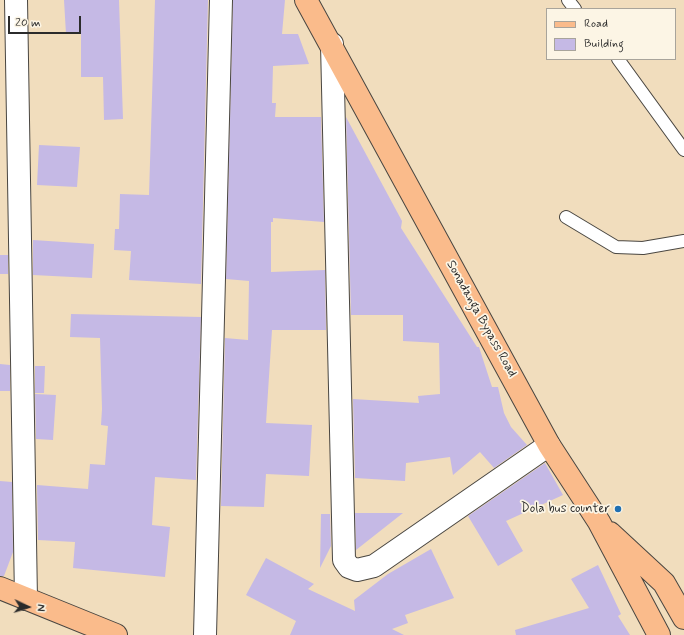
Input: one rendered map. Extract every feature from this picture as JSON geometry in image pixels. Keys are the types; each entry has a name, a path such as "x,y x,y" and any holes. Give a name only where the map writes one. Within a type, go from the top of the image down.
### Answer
{"main road":[{"name":"Sonadanga Bypass Road","path":"306,0 332,44 549,445 599,522 659,635"},
{"path":"599,522 664,583 684,618"},
{"path":"0,588 116,635"}],"street":[{"path":"16,0 26,598"},
{"path":"205,635 221,0"},
{"path":"332,44 344,560 349,567 357,570 374,566 549,445"}],"lane":[{"path":"568,0 574,8"},
{"path":"619,60 684,150"},
{"path":"566,217 616,247 643,248 684,241"}],"building":[{"path":"64,0 119,0 123,119 104,120 103,77 81,77 81,33 66,34"},
{"path":"155,0 208,0 201,284 129,280 131,251 114,250 115,229 119,229 120,194 149,195"},
{"path":"233,0 285,0 282,34 298,34 309,64 273,66 272,103 276,103 275,117 321,117 324,222 273,218 273,222 271,222 271,272 325,270 326,330 272,330 266,423 312,425 309,476 266,474 264,507 221,506 225,338 248,340 249,281 226,279"},
{"path":"346,117 402,221 401,228 477,347 479,347 492,387 498,387 504,413 511,427 527,445 494,468 480,452 453,475 450,457 406,463 405,481 355,478 353,399 419,403 418,396 440,394 439,343 403,341 403,315 351,315"},
{"path":"39,145 80,147 77,187 37,185"},
{"path":"33,240 94,244 92,278 33,275"},
{"path":"0,255 8,255 8,274 0,274"},
{"path":"71,314 201,317 196,480 155,477 152,525 170,527 165,577 73,568 75,542 38,540 37,485 88,489 90,464 105,465 108,426 101,425 100,338 70,337"},
{"path":"0,364 10,365 10,391 0,391"},
{"path":"35,366 45,366 44,393 35,393"},
{"path":"35,394 56,395 53,440 36,439"},
{"path":"545,463 563,495 506,521 523,551 498,566 468,516"},
{"path":"0,481 12,482 13,552 4,576 0,576"},
{"path":"355,513 403,513 356,550"},
{"path":"321,514 330,514 331,546 320,568"},
{"path":"431,549 454,598 405,615 408,623 392,629 404,635 290,635 296,621 246,595 266,558 314,584 308,589 355,611 354,600 388,574"},
{"path":"598,565 621,614 618,616 630,635 516,635 515,630 589,608 571,579"}],"place":[{"name":"Dola bus counter","path":"618,509"}]}
